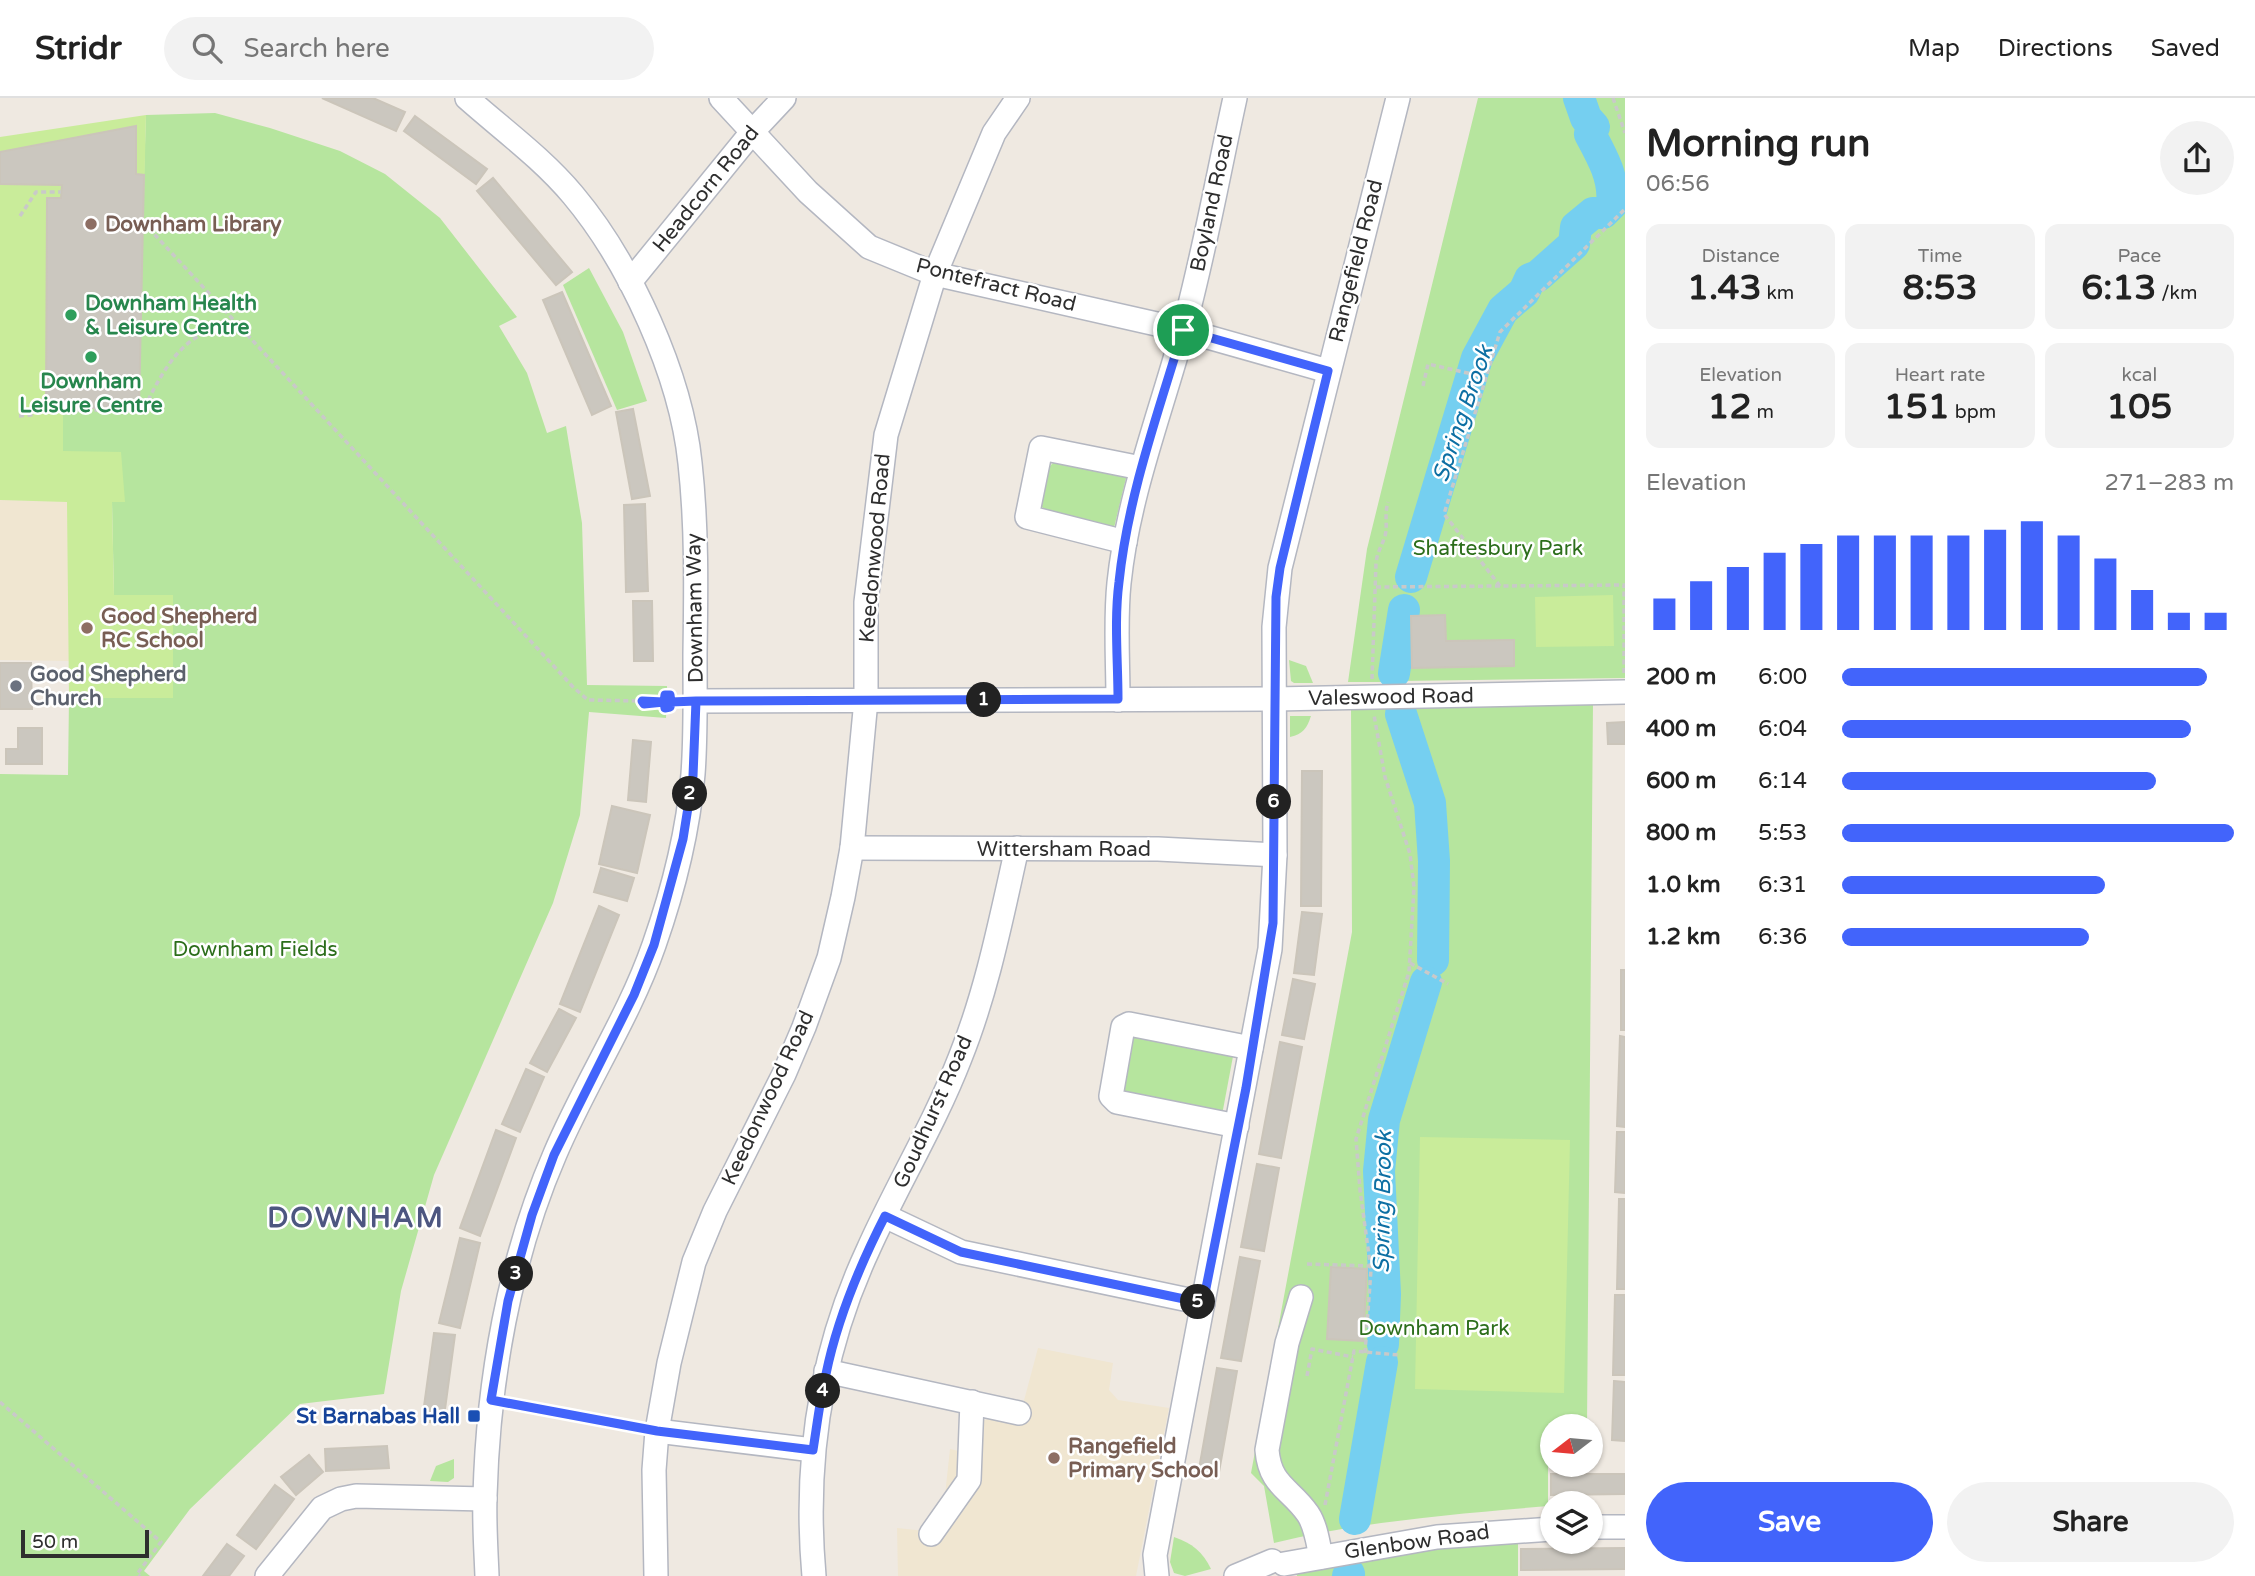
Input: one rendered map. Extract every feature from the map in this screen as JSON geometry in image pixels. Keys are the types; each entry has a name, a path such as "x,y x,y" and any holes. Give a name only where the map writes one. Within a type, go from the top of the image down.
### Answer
{"street":[{"name":"Downham Way","path":"467,98 529,151 575,198 604,238 630,282 667,364 682,416 690,462 696,566 693,776 683,839 654,945 634,995 554,1155 532,1215 508,1301 491,1400 485,1499 487,1576"},
{"name":"Pontefract Road","path":"721,98 808,192 869,247 935,274 1183,330 1328,371"},
{"name":"Headcorn Road","path":"630,282 753,131 784,98"},
{"name":"Keedonwood Road","path":"656,1576 654,1470 657,1431 669,1363 694,1262 715,1211 784,1074 804,1027 829,958 852,848 866,700 866,602 886,435 935,274 994,133 1018,98"},
{"name":"Boyland Road","path":"1118,699 1118,584 1125,542 1141,468 1183,330 1235,98"},
{"name":"Rangefield Road","path":"1157,1576 1155,1555 1270,949 1275,855 1274,627 1280,568 1398,98"},
{"path":"1125,542 1027,517 1041,448 1141,468"},
{"name":"Valeswood Road","path":"696,701 1275,699 1625,692"},
{"name":"Wittersham Road","path":"852,848 1158,849 1275,855"},
{"name":"Goudhurst Road","path":"814,1576 810,1532 813,1450 826,1371 867,1250 933,1121 960,1059 992,957 1017,848"},
{"path":"1237,1126 1117,1102 1111,1096 1123,1027 1129,1024 1251,1048"},
{"path":"885,1216 961,1252 1203,1303"},
{"path":"1301,1297 1287,1343 1267,1450 1275,1480 1309,1516 1321,1557"},
{"path":"826,1371 1019,1413"},
{"path":"931,1534 969,1480 972,1402"},
{"path":"657,1431 813,1450"},
{"path":"267,1576 322,1508 341,1499 356,1496 485,1499"},
{"path":"1603,1527 1625,1527"},
{"name":"Glenbow Road","path":"1236,1576 1278,1563 1437,1537 1540,1530"}],"path":[{"path":"1613,98 1625,133"},
{"path":"20,216 36,192 61,192"},
{"path":"1500,586 1444,514 1484,377 1500,332 1625,209"},
{"path":"143,222 574,688 588,699 642,701 644,704 664,702 665,708 670,707 671,702 696,701"},
{"path":"19,416 43,410 143,410 159,378 173,358 201,332 222,326 238,327"},
{"path":"1423,386 1428,364 1484,377"},
{"path":"1365,1353 1370,1266 1356,1139 1401,1001 1410,963 1413,870 1406,838 1381,760 1372,698 1377,550 1385,536 1384,513 1388,502"},
{"path":"1376,587 1625,585 1625,692"},
{"path":"1410,963 1448,984"},
{"path":"1307,1264 1370,1266"},
{"path":"1307,1376 1312,1349 1353,1357"},
{"path":"1325,1506 1354,1351 1396,1355"},
{"path":"491,1400 657,1431"},
{"path":"0,1402 161,1542 137,1574 140,1576"},
{"path":"1330,1438 1338,1440"},
{"path":"1321,1481 1329,1482"}],"shaded area":[{"path":"0,500 112,502 69,698 69,661 0,660"},
{"name":"Rangefield Primary School","path":"1038,1348 1113,1363 1109,1390 1118,1400 1169,1408 1136,1576 898,1576 897,1528 925,1531 945,1495 950,1449 972,1454 981,1421 992,1418 1018,1423"}],"green space":[{"name":"Shaftesbury Park","path":"1478,98 1625,98 1625,678 1399,681 1396,685 1384,686 1383,682 1348,682 1367,549"},
{"name":"Downham Fields","path":"215,113 340,151 385,174 440,218 517,317 499,326 527,373 547,433 566,426 582,523 587,685 667,686 666,718 589,712 580,815 553,903 434,1175 401,1291 384,1394 300,1404 190,1509 144,1571 150,1576 0,1576 0,774 68,775 69,698 173,698 114,596 112,502 125,502 63,452 63,407 144,175 146,115"},
{"name":"Downham Health & Leisure Centre","path":"146,115 139,408 63,407 63,451 121,452 125,502 112,502 114,595 173,595 173,698 69,698 67,502 0,500 0,137"},
{"path":"589,268 623,332 647,401 617,410 563,285"},
{"path":"1056,460 1127,474 1113,532 1047,514 1040,504 1045,471"},
{"path":"1613,595 1614,646 1536,647 1535,597"},
{"path":"1289,660 1306,666 1313,683 1291,681"},
{"name":"Downham Park","path":"1593,703 1587,1414 1540,1414 1540,1477 1548,1477 1548,1491 1540,1491 1540,1507 1376,1524 1274,1543 1264,1486 1251,1473 1352,932 1351,706"},
{"path":"1290,716 1311,716 1304,730 1290,737"},
{"path":"1129,1031 1234,1051 1222,1115 1119,1095"},
{"path":"1420,1137 1570,1140 1564,1393 1415,1389"},
{"path":"454,1459 454,1478 448,1482 430,1481 436,1466"},
{"path":"1174,1537 1196,1549 1211,1569 1185,1576 1174,1573 1170,1562"},
{"path":"1518,1539 1518,1576 1297,1576 1296,1573 1399,1551"}],"building":[{"path":"322,98 373,98 405,112 396,131"},
{"path":"415,116 487,169 476,184 404,131"},
{"path":"136,126 136,174 144,175 139,408 46,408 47,198 61,198 62,185 0,184 0,152"},
{"path":"493,178 572,272 556,285 477,191"},
{"path":"562,292 611,406 592,415 543,300"},
{"path":"633,409 650,496 632,499 616,412"},
{"path":"645,504 648,591 626,592 624,505"},
{"path":"633,601 652,601 653,661 634,661"},
{"path":"1445,615 1446,641 1514,640 1514,666 1412,668 1411,616"},
{"name":"Good Shepherd Church","path":"0,663 31,663 32,709 0,709"},
{"path":"1625,722 1625,744 1608,744 1607,723"},
{"path":"18,728 42,728 42,764 6,764 6,749 18,749"},
{"path":"633,740 651,742 646,802 628,800"},
{"path":"1302,771 1322,771 1321,906 1301,906"},
{"path":"612,806 650,815 637,873 599,864"},
{"path":"601,868 634,878 627,901 594,892"},
{"path":"599,906 619,915 580,1012 560,1004"},
{"path":"1302,912 1322,914 1314,975 1294,973"},
{"path":"1621,970 1625,970 1625,1030 1621,1030"},
{"path":"1293,979 1315,984 1304,1039 1282,1035"},
{"path":"559,1009 576,1018 547,1072 530,1063"},
{"path":"1620,1036 1625,1037 1625,1127 1617,1126"},
{"path":"1280,1042 1302,1047 1281,1158 1259,1154"},
{"path":"526,1069 544,1077 520,1132 502,1124"},
{"path":"496,1130 516,1138 480,1236 460,1228"},
{"path":"1617,1132 1625,1132 1625,1193 1615,1192"},
{"path":"1257,1164 1279,1168 1264,1251 1241,1247"},
{"path":"1619,1199 1625,1199 1625,1289 1617,1289"},
{"path":"460,1238 480,1243 460,1328 439,1323"},
{"path":"1240,1257 1260,1261 1241,1361 1221,1358"},
{"path":"1331,1267 1367,1269 1363,1341 1327,1339"},
{"path":"1615,1295 1625,1295 1625,1375 1613,1375"},
{"path":"434,1333 455,1335 443,1424 422,1421"},
{"path":"1217,1368 1237,1371 1219,1472 1199,1469"},
{"path":"1614,1381 1625,1382 1625,1441 1612,1440"},
{"path":"387,1446 389,1468 326,1471 325,1449"},
{"path":"309,1455 323,1472 296,1495 281,1477"},
{"path":"1603,1474 1625,1474 1625,1494 1603,1494 1603,1491 1551,1491 1551,1477 1603,1477"},
{"path":"275,1485 294,1499 256,1549 237,1535"},
{"path":"227,1544 244,1556 229,1576 203,1576"},
{"path":"1603,1548 1625,1548 1625,1569 1521,1570 1521,1549 1540,1549 1540,1554 1603,1554"}],"waterway":[{"name":"Spring Brook","path":"1411,577 1477,358 1503,310 1524,292 1530,279 1538,276 1574,244 1576,227 1593,213 1603,213 1612,204 1610,177 1590,134 1594,127 1586,118 1579,98"},
{"path":"1394,673 1404,610"},
{"name":"Spring Brook","path":"1401,714 1430,803 1434,861 1433,960"},
{"name":"Spring Brook","path":"1383,1344 1385,1294 1379,1171 1384,1120 1426,982"},
{"name":"Spring Brook","path":"1355,1519 1382,1362"}],"place":[{"name":"Downham Library","path":"91,224"},
{"name":"Downham Health & Leisure Centre","path":"71,315"},
{"name":"Downham Leisure Centre","path":"91,357"},
{"name":"Good Shepherd RC School","path":"87,628"},
{"name":"Good Shepherd Church","path":"16,686"},
{"name":"St Barnabas Hall","path":"474,1416"},
{"name":"Rangefield Primary School","path":"1054,1458"}],"district":[{"name":"DOWNHAM","path":"356,1218"}],"route":[{"path":"1183,330 1141,468 1125,542 1118,584 1118,699 696,701 671,702 670,707 665,708 664,702 661,700 642,701 644,704 658,704 664,702 665,695 670,695 671,702 696,701 693,776 683,839 654,945 634,995 554,1155 532,1215 508,1301 491,1400 657,1431 813,1450 826,1371 867,1250 885,1216 961,1252 1203,1303 1246,1088 1273,923 1276,597 1280,568 1328,371 1183,330"}]}
